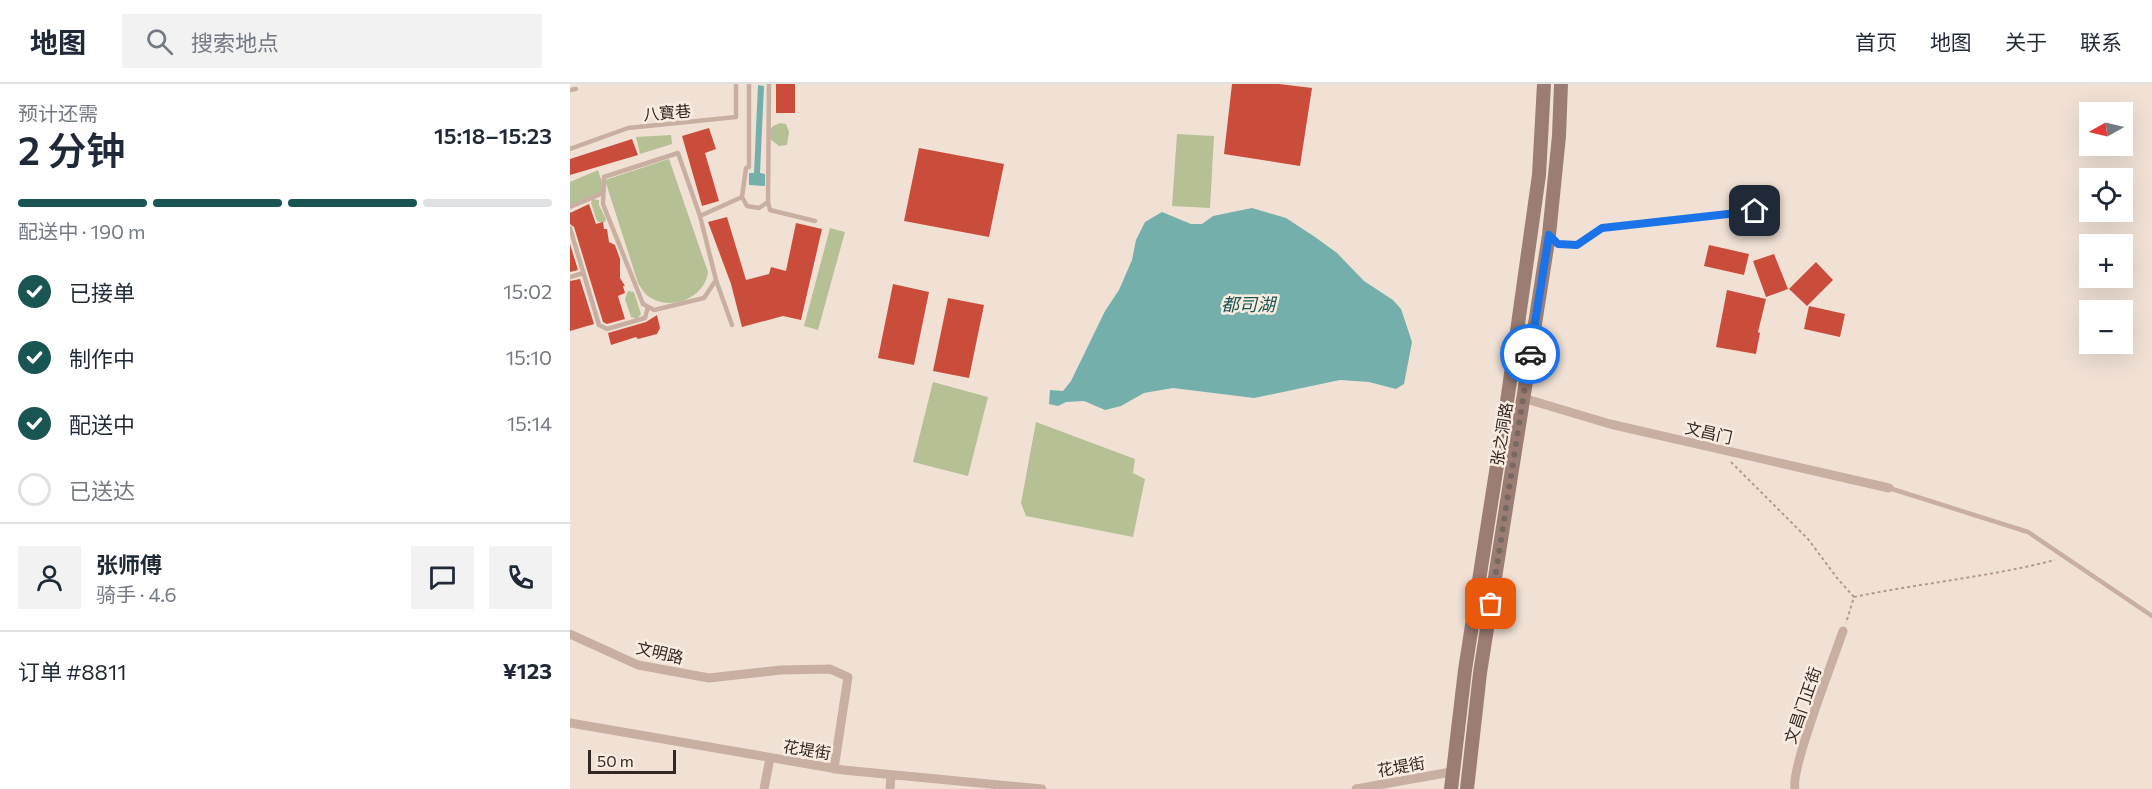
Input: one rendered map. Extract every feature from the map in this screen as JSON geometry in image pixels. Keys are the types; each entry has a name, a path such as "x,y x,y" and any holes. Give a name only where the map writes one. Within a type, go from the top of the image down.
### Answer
{"main road":[{"name":"张之洞路","path":"1450,789 1465,670 1508,395 1539,175 1544,84"},
{"name":"张之洞路","path":"1467,789 1480,673 1549,235 1559,136 1561,84"}],"street":[{"name":"文昌门","path":"1523,398 1610,424 1889,488"},
{"name":"文昌门正街","path":"1795,789 1793,782 1799,759 1843,632"},
{"name":"文明路","path":"570,634 638,665 709,678 781,670 830,669 848,677 834,769"},
{"name":"花堤街","path":"570,723 834,769 1042,789"},
{"path":"764,789 770,758"},
{"name":"花堤街","path":"1356,789 1451,772"},
{"path":"890,789 891,775"}],"lane":[{"name":"八寶巷","path":"570,149 628,128 736,117 736,84"},
{"path":"749,84 749,168 746,168 742,196 747,206 759,208 768,202"},
{"path":"769,84 768,202 770,210 815,221"},
{"path":"716,280 704,298 654,310 643,304 603,204 604,177 678,153 700,216 716,280 732,325"},
{"path":"570,207 603,193"},
{"path":"700,216 742,196"},
{"path":"1549,235 1558,244 1577,245 1602,228 1755,211"},
{"path":"570,228 599,325 607,329 645,318 648,307"},
{"path":"570,277 583,273"},
{"path":"1889,488 2028,532 2152,616"}],"path":[{"path":"1715,449 1743,473 1808,539 1854,597"},
{"path":"1854,597 2022,568 2066,557"},
{"path":"1843,632 1854,597"}],"green space":[{"path":"780,123 786,124 789,132 787,145 779,146 770,139 769,131"},
{"path":"1177,134 1214,136 1210,208 1172,206"},
{"path":"671,135 672,144 640,154 636,137"},
{"path":"669,159 708,272 706,281 694,295 669,303 660,302 649,296 638,283 605,180"},
{"path":"598,170 605,191 570,205 570,182"},
{"path":"592,199 599,200 605,222 597,221 591,203"},
{"path":"830,228 845,232 818,330 804,326"},
{"path":"628,291 634,292 641,314 637,319 631,317 625,299"},
{"path":"933,382 988,397 968,476 913,462"},
{"path":"1036,422 1135,459 1133,473 1145,479 1133,537 1026,516 1021,503"}],"water":[{"path":"758,85 764,86 760,173 765,174 765,186 749,185 749,173 754,173"},
{"name":"都司湖","path":"1252,208 1286,218 1315,237 1337,253 1364,281 1393,300 1401,309 1412,342 1404,384 1396,389 1369,382 1340,380 1254,398 1173,388 1144,393 1121,406 1105,410 1084,401 1066,402 1058,406 1049,404 1050,390 1063,391 1071,381 1105,311 1119,290 1132,260 1136,240 1145,222 1162,212 1191,224 1202,224 1213,216"}],"building":[{"path":"776,84 795,84 795,113 776,113"},
{"path":"1232,84 1279,84 1312,88 1300,166 1224,154"},
{"path":"709,128 716,149 705,153 719,201 702,206 682,136"},
{"path":"632,139 638,155 570,175 570,159"},
{"path":"919,148 1004,164 989,237 904,221"},
{"path":"589,204 596,224 603,222 604,229 607,229 609,242 615,245 620,259 620,278 625,286 623,286 625,293 618,296 625,319 607,324 603,322 574,227 570,224 570,213"},
{"path":"727,217 746,280 769,274 771,267 786,271 796,223 822,229 801,320 783,316 742,327 731,284 708,222"},
{"path":"570,244 578,270 570,272"},
{"path":"1709,245 1749,254 1744,275 1704,266"},
{"path":"1774,254 1788,289 1766,297 1753,261"},
{"path":"1816,262 1833,280 1807,306 1789,289"},
{"path":"580,279 594,324 570,331 570,281"},
{"path":"893,284 929,292 914,365 878,358"},
{"path":"1727,290 1766,299 1758,332 1760,333 1756,354 1716,347"},
{"path":"948,298 984,305 969,378 933,371"},
{"path":"1809,306 1845,314 1840,337 1804,329"},
{"path":"657,315 660,328 657,334 638,339 636,337 611,345 608,333 646,322"}],"way so far":[{"path":"1491,604 1530,354"}],"route":[{"path":"1530,354 1549,235 1558,244 1577,245 1602,228 1755,211"}]}
